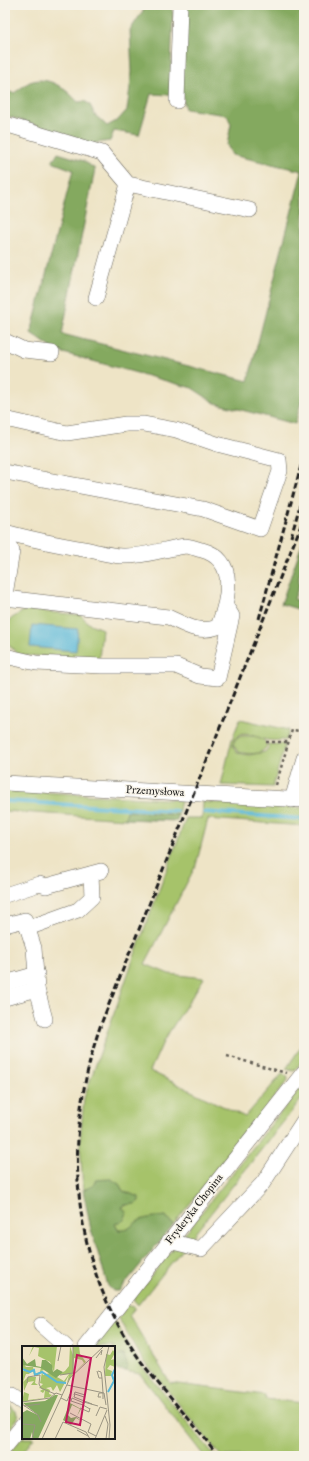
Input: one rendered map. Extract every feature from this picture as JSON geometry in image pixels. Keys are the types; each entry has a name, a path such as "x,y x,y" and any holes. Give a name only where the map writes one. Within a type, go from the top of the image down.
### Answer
{"street":[{"path":"177,101 180,5"},
{"path":"5,124 102,153 128,184 250,210"},
{"path":"96,298 128,184"},
{"path":"5,341 24,350 52,353"},
{"path":"5,419 67,433 126,424 144,424 176,430 217,444 279,460 280,471 260,529 203,509 5,472"},
{"path":"5,532 39,541 121,556 145,555 186,546 208,552 224,563 228,574 225,604 218,627 206,631 168,617 5,596 12,551 5,538"},
{"path":"5,656 36,663 102,666 176,666 200,676 218,678 232,616 225,604"},
{"path":"298,800 304,758"},
{"name":"Przemysłowa","path":"5,782 298,800"},
{"path":"5,894 39,884 46,886 96,873 92,897 78,910 28,928"},
{"path":"5,925 25,920 34,948 37,989 45,1019"},
{"path":"5,983 37,974"},
{"path":"5,998 37,989"},
{"name":"Fryderyka Chopina","path":"87,1346 304,1072"},
{"path":"169,1241 201,1249 262,1183 304,1120"},
{"path":"41,1325 65,1346"},
{"path":"5,1447 22,1426"}],"path":[{"path":"275,790 292,730 300,731 304,716"},
{"path":"266,742 288,742"},
{"path":"227,1056 276,1069"}],"green space":[{"path":"147,5 169,5 173,12 170,95 151,94 139,135 114,131 110,141 89,144 5,115 5,91 14,93 30,82 44,80 57,84 78,102 85,101 90,105 95,115 107,126 118,120 127,110 132,72 130,30"},
{"path":"184,5 304,5 304,392 295,424 215,403 192,388 56,351 31,333 73,170 52,162 58,153 84,161 95,169 62,334 248,381 302,171 232,155 227,145 231,124 227,115 185,109 181,87"},
{"path":"304,538 304,569 299,575 299,586 294,599 304,602 304,611 281,604"},
{"path":"25,610 81,615 88,623 102,629 99,659 18,655 6,641 9,620"},
{"path":"240,719 289,730 286,740 267,740 245,734 237,736 234,740 233,747 237,753 249,755 265,752 269,747 268,744 285,744 273,787 221,785 232,739"},
{"path":"242,736 254,736 260,738 267,746 258,753 250,754 238,752 233,744 236,738"},
{"path":"5,790 181,800 178,815 127,811 125,819 5,811"},
{"path":"203,802 304,808 304,826 208,819 196,865 145,964 169,974 204,978 164,1040 150,1071 245,1117 282,1074 287,1076 288,1080 173,1225 166,1216 133,1225 127,1231 118,1230 115,1224 124,1220 122,1208 139,1197 123,1191 119,1184 93,1186 83,1190 80,1142 84,1098 134,957 186,818 202,818"},
{"path":"127,811 178,815 177,821 125,819"},
{"path":"304,1042 303,1055 299,1064 294,1071 286,1069"},
{"path":"304,1083 304,1096 138,1305 133,1299"},
{"path":"111,1179 119,1184 123,1191 139,1197 139,1201 135,1204 125,1205 122,1207 127,1213 124,1220 115,1224 118,1230 126,1230 140,1220 153,1217 166,1216 173,1225 119,1291 113,1291 108,1286 91,1230 83,1190 93,1186 95,1180"},
{"path":"127,1305 135,1308 129,1315 170,1383 265,1395 265,1399 304,1403 304,1456 221,1456 142,1359 118,1318"},
{"path":"114,1321 144,1369 215,1456 204,1456 140,1374 125,1371 127,1367 124,1355 115,1355 115,1346 95,1346"},
{"path":"115,1355 124,1355 128,1367 125,1371 115,1369"},
{"path":"9,1404 16,1411 18,1418 5,1435 5,1419 12,1411"},
{"path":"22,1437 22,1439 33,1439 20,1456 7,1456"}],"water":[{"path":"32,625 78,629 76,651 30,647"}],"waterway":[{"path":"5,801 176,811"},
{"path":"204,812 304,819"}],"railway":[{"path":"259,619 304,455"},
{"path":"291,537 304,491"},
{"path":"218,1456 140,1360 116,1321 98,1281 86,1240 79,1197 77,1154 81,1110 89,1067 101,1024 304,518"}]}
